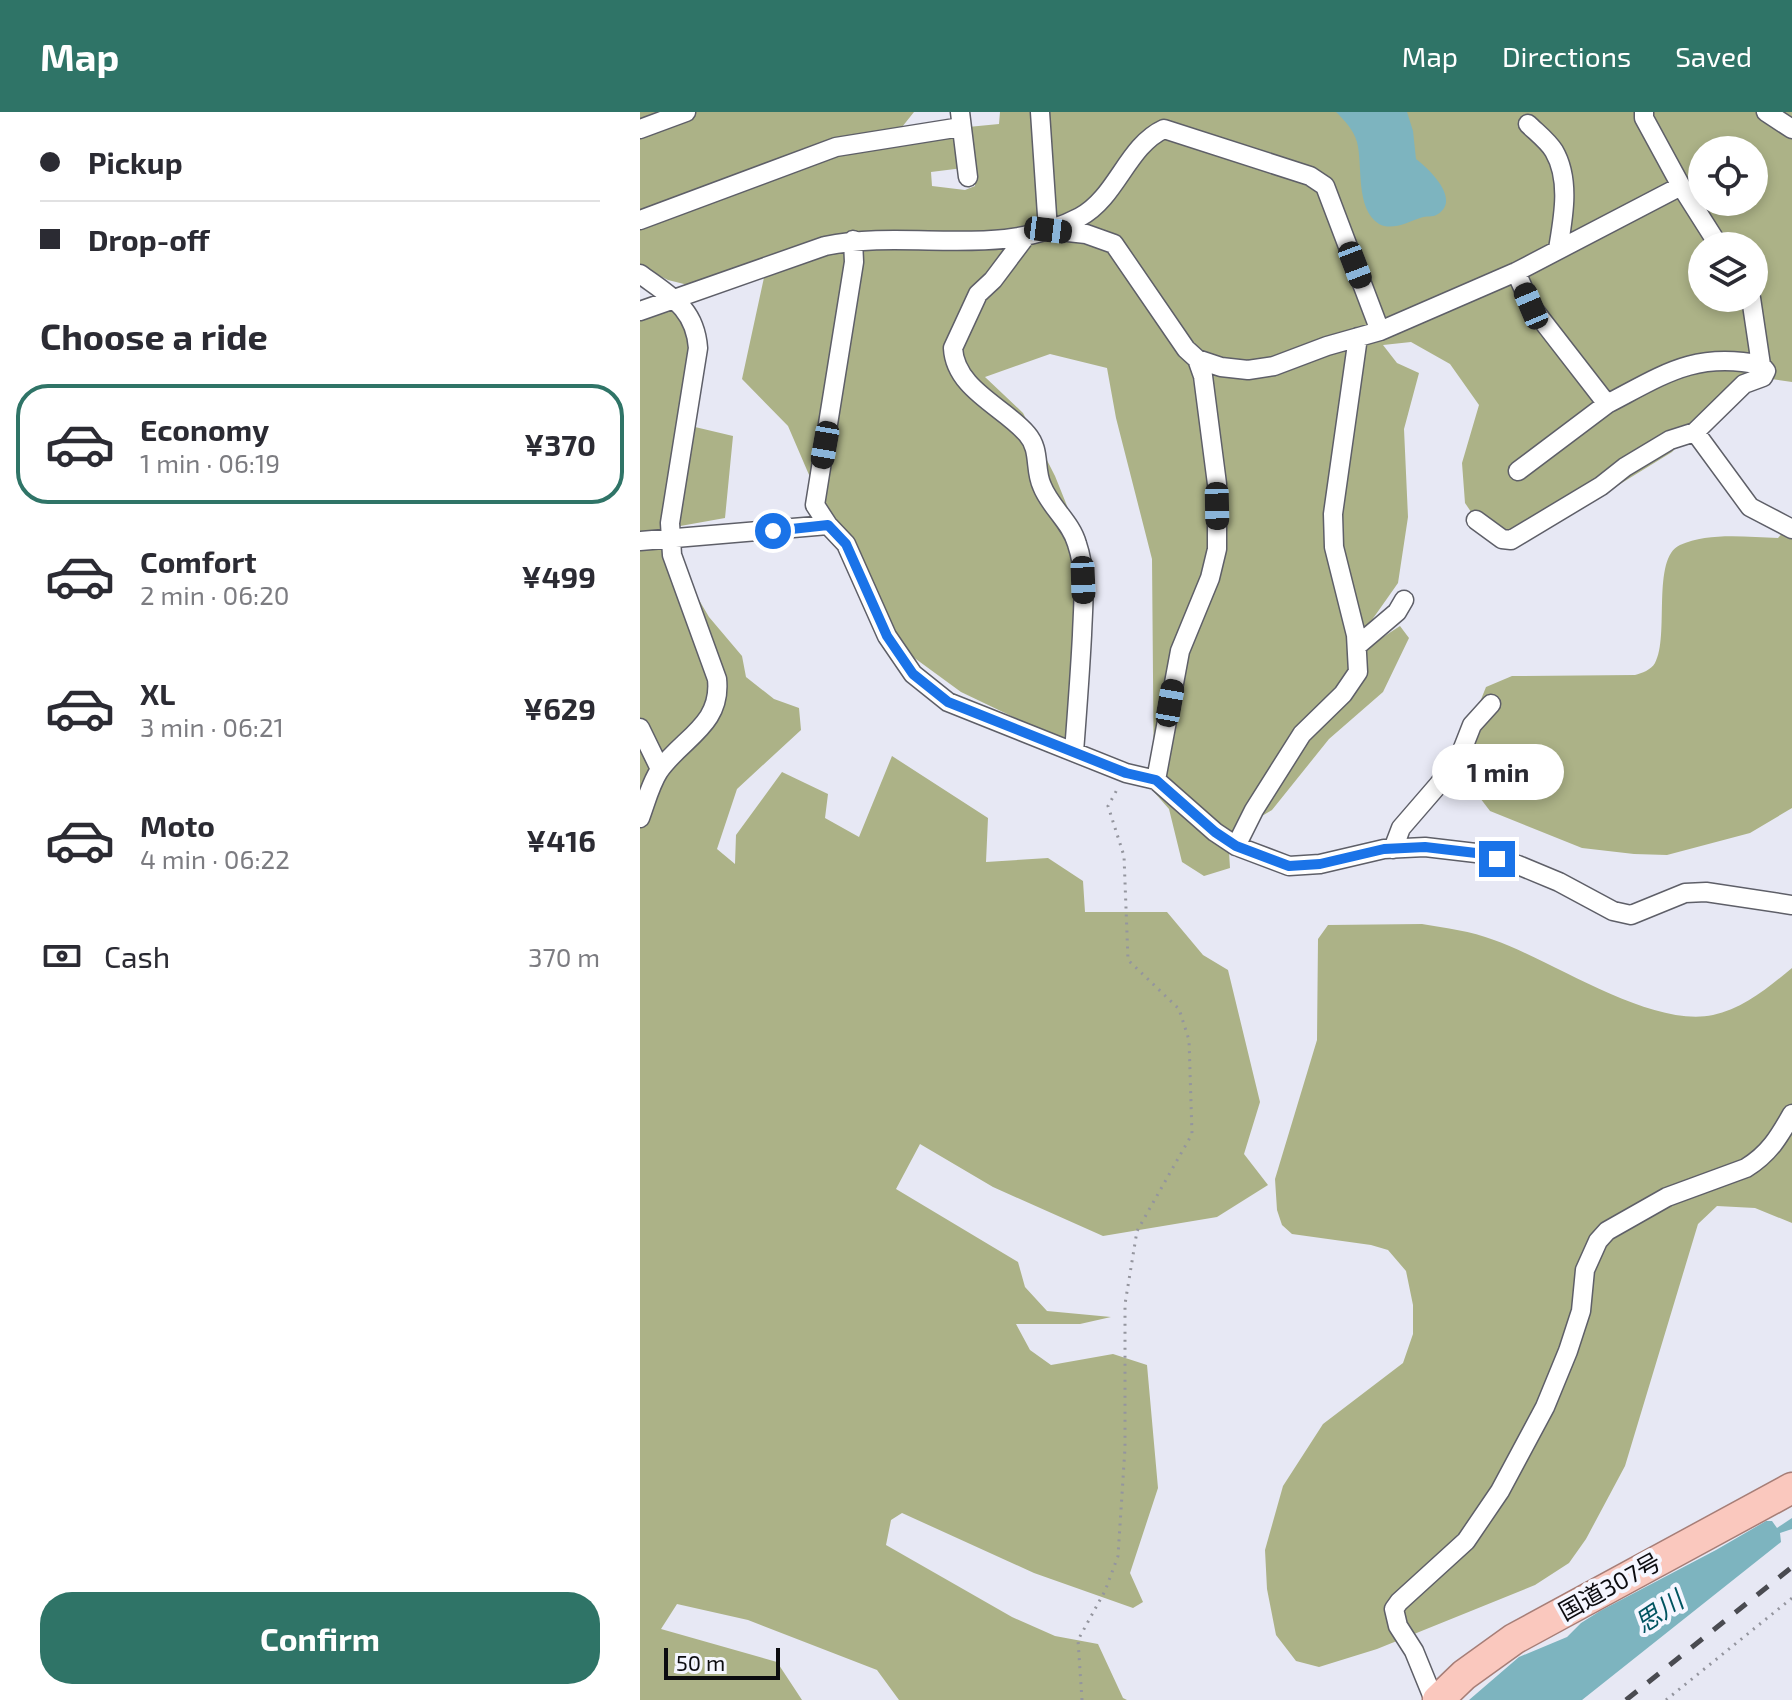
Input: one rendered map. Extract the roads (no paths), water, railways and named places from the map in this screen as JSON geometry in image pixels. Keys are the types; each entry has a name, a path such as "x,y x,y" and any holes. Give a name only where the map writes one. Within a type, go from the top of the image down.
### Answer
{"highway":[{"name":"国道307号","path":"1436,1700 1464,1675 1514,1639 1792,1488"}],"street":[{"path":"640,129 686,112"},
{"path":"1040,112 1048,230"},
{"path":"1644,112 1644,118 1681,186 1710,232"},
{"path":"1766,112 1792,129"},
{"path":"640,220 836,147 961,120 968,177"},
{"path":"1528,124 1554,150 1561,171 1564,211 1558,249"},
{"path":"640,311 825,246 853,240 1001,241 1048,230 1082,216 1106,195 1150,135 1164,129 1310,176 1325,186 1380,331"},
{"path":"1048,230 1086,234 1114,244 1186,349 1197,359 1221,367 1248,370 1274,366 1380,331 1516,272 1681,186"},
{"path":"1026,236 993,280 978,294 958,335 953,357 960,372 994,408 1026,433 1036,448 1041,485 1076,539 1082,561 1084,599 1074,752"},
{"path":"853,240 852,278 815,505 846,544 887,636 913,674 948,702 1126,773 1156,780 1215,832 1236,846 1289,866 1320,864 1393,849 1425,847 1476,853 1545,876 1613,911 1631,915 1685,893 1706,892 1792,905"},
{"path":"1516,272 1531,306 1607,404"},
{"path":"640,274 689,313 697,332 698,348 670,523 670,540 672,555 717,679 718,694 715,708 707,720 660,769 640,818"},
{"path":"1476,520 1502,539 1511,540 1670,440 1695,432 1744,384 1763,377 1766,371 1761,365 1753,312"},
{"path":"1236,846 1254,810 1302,734 1343,694 1358,672 1357,646 1334,547 1333,514 1358,337"},
{"path":"1156,780 1180,651 1210,578 1217,549 1217,484 1203,376 1197,359"},
{"path":"1518,471 1607,404 1671,371 1701,361 1736,360 1761,365"},
{"path":"1695,432 1750,507 1792,529"},
{"path":"640,541 828,525"},
{"path":"1357,646 1397,612 1404,600"},
{"path":"1393,849 1401,828 1461,753 1472,725 1491,704"},
{"path":"640,728 660,769"},
{"path":"1436,1700 1414,1651 1398,1626 1394,1609 1466,1541 1500,1491 1545,1407 1568,1351 1581,1311 1585,1270 1598,1241 1607,1231 1647,1207 1757,1161 1776,1142 1792,1114"}],"water":[{"path":"1336,112 1407,112 1416,159 1445,193 1444,208 1436,215 1389,227 1371,217 1363,198 1355,137"},
{"name":"思川","path":"1792,1518 1792,1529 1780,1533 1781,1542 1582,1700 1469,1700 1519,1657 1567,1637 1600,1611 1766,1521 1772,1521 1777,1528"}],"railway":[{"path":"1626,1700 1792,1567"}]}
